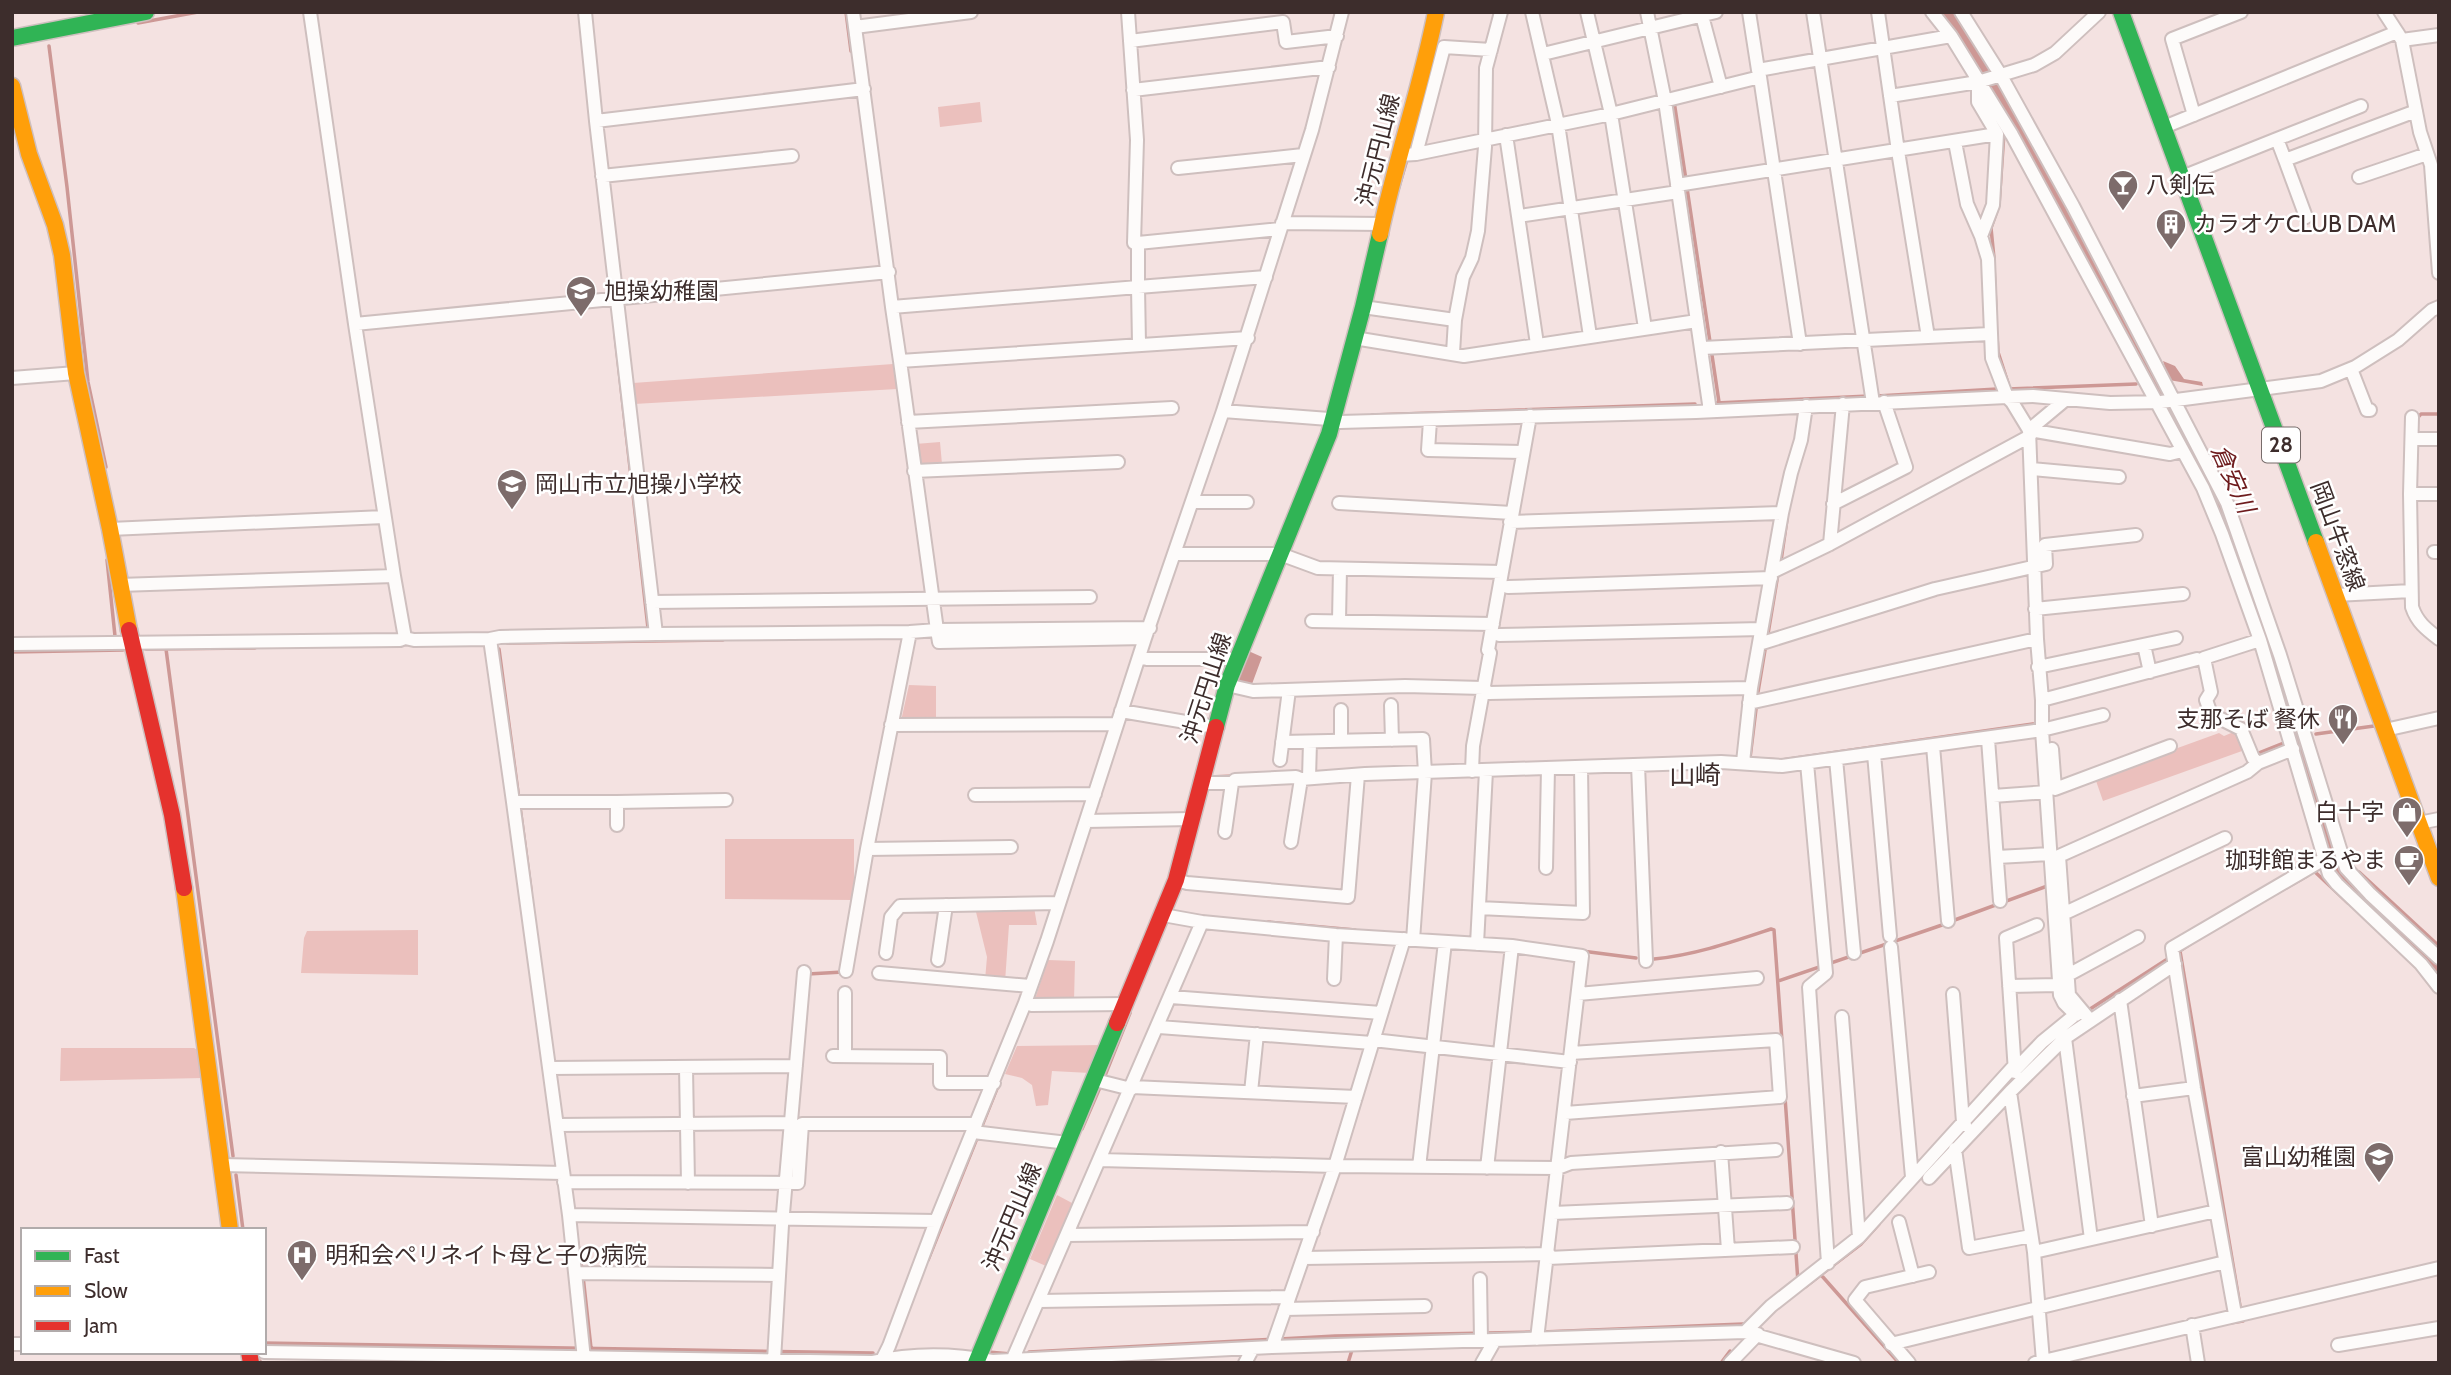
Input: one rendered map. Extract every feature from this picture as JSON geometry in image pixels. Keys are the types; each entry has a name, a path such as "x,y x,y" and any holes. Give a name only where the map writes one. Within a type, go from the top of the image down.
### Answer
{"main road":[{"path":"12,38 146,12"},
{"name":"沖元円山線","path":"977,1360 1068,1143 1100,1081 1126,1004 1182,882 1191,819 1206,783 1216,727 1232,686 1236,659 1285,556 1336,421 1360,339 1392,178 1408,155 1436,12"},
{"name":"岡山牛窓線","path":"2121,12 2438,876"},
{"path":"12,86 29,154 55,225 62,255 76,373 110,529 131,643 172,816 230,1228"}],"street":[{"path":"310,12 359,323 384,517 405,638"},
{"path":"585,12 614,300 656,634"},
{"path":"853,12 915,471 929,598 939,642 1148,633"},
{"path":"855,27 971,12"},
{"path":"1128,12 1137,140 1134,243 1281,226 1383,223"},
{"path":"882,1361 936,1221 977,1130 1028,1004 1030,986 1090,821 1095,794 1143,658 1148,633 1196,503 1303,155 1342,12"},
{"path":"1453,353 1455,320 1463,276 1472,258 1478,231 1485,139 1486,68 1501,12"},
{"path":"1532,12 1558,124 1590,336"},
{"path":"1587,12 1611,114 1645,328"},
{"path":"1647,12 1671,100 1697,321 1708,348 1710,411"},
{"path":"1749,12 1800,344"},
{"path":"1812,12 1875,399 1906,467 1833,505"},
{"path":"1878,12 1928,337"},
{"path":"1932,12 1990,78 1990,96 2166,402 2185,421 2227,503 2284,667 2346,868 2439,958"},
{"path":"1961,12 1990,78 2073,206 2166,402 2182,451 2203,488 2260,640 2329,874 2421,964 2439,987"},
{"path":"1890,96 1990,78 2034,65 2055,53 2099,12"},
{"path":"2194,115 2172,39 2241,12"},
{"path":"2384,12 2403,37 2416,111 2431,165 2439,274"},
{"path":"1543,54 1707,14 1720,84"},
{"path":"1130,41 1283,22 1286,42 1337,36"},
{"path":"2164,127 2403,37 2439,35"},
{"path":"1408,155 1611,114 1821,60 1951,36"},
{"path":"1408,155 1444,47 1491,50"},
{"path":"1133,90 1329,67"},
{"path":"1981,236 1993,205 1997,134 1978,102 1990,78"},
{"path":"596,121 864,89"},
{"path":"2182,177 2361,106"},
{"path":"2285,160 2416,111"},
{"path":"1519,216 1774,170 1997,134"},
{"path":"1506,135 1537,344"},
{"path":"2277,139 2306,217"},
{"path":"1955,142 1967,204 1988,260 1992,358 2007,397 2032,431 2034,567 2039,609 2036,639 2042,667 2052,885 2063,980"},
{"path":"2359,177 2427,154"},
{"path":"1178,168 1303,155"},
{"path":"602,176 792,156"},
{"path":"1138,243 1139,344"},
{"path":"359,323 889,272"},
{"path":"892,307 1266,277"},
{"path":"1225,411 1336,421 1430,421 1710,411 1843,404 1875,399 2033,396 2065,400 2166,402 2321,381 2351,369 2398,340 2439,307"},
{"path":"1368,308 1455,320"},
{"path":"1360,339 1464,356 1697,321"},
{"path":"1708,348 1990,334"},
{"path":"900,361 1248,338"},
{"path":"2351,369 2367,410 2370,410"},
{"path":"12,378 76,373"},
{"path":"1508,587 1771,575 2032,431 2065,400"},
{"path":"1830,544 1843,404"},
{"path":"1744,758 1749,703 1761,629 1782,513 1801,440 1806,406"},
{"path":"908,422 1172,408"},
{"path":"1472,767 1473,746 1486,690 1502,572 1530,416"},
{"path":"2412,417 2411,591 2416,617 2439,639"},
{"path":"1430,421 1428,450 1522,452"},
{"path":"2032,431 2170,454 2182,451"},
{"path":"2419,439 2439,439"},
{"path":"915,471 1118,462"},
{"path":"2034,469 2119,477"},
{"path":"2412,494 2439,494"},
{"path":"1196,503 1247,502"},
{"path":"1339,503 1513,520 1782,513"},
{"path":"110,529 384,517"},
{"path":"1759,644 1935,589 2046,564 2045,545 2136,535"},
{"path":"1178,555 1285,556 1318,569 1502,572"},
{"path":"1339,620 1340,569"},
{"path":"119,585 394,576"},
{"path":"2336,595 2411,591"},
{"path":"2039,609 2183,594"},
{"path":"652,602 1090,597"},
{"path":"1312,621 1339,620 1496,630 1761,629"},
{"path":"12,645 937,630"},
{"path":"846,971 895,725 910,632"},
{"path":"2042,667 2176,638"},
{"path":"490,639 517,802 535,977 554,1068 561,1125 563,1177 573,1215 581,1273 587,1355"},
{"path":"1749,703 2036,639"},
{"path":"2258,763 2253,758 2241,729 2211,714 2206,700 2209,695 2204,658 2260,640"},
{"path":"2144,645 2150,669"},
{"path":"1143,658 1236,659"},
{"path":"2044,699 2150,669 2197,659"},
{"path":"1232,686 1253,691 1405,686 1486,690 1751,688"},
{"path":"1280,760 1289,690"},
{"path":"1391,705 1392,740"},
{"path":"1341,710 1341,741"},
{"path":"895,725 1123,715 1216,727"},
{"path":"1206,783 1424,769 1472,767 1486,771 1744,758 1782,766 1988,739 2103,715"},
{"path":"2385,730 2439,718"},
{"path":"2044,726 2055,789 2170,746"},
{"path":"1274,1342 1335,1166 1381,1013 1409,939 1424,769 1423,739 1282,742"},
{"path":"1988,739 2000,901"},
{"path":"1291,842 1307,775 1310,742"},
{"path":"1933,746 1948,921"},
{"path":"2082,1014 2064,1003 2059,856 2293,749"},
{"path":"1874,754 1912,1177"},
{"path":"1836,759 1854,953"},
{"path":"1807,763 1826,966 1826,973 1809,987 1828,1262"},
{"path":"1638,765 1646,961"},
{"path":"1479,908 1583,913 1581,767"},
{"path":"1546,868 1548,768"},
{"path":"1477,944 1486,771"},
{"path":"1182,882 1348,897 1358,775"},
{"path":"1225,832 1232,783"},
{"path":"1993,796 2047,792"},
{"path":"975,795 1095,794"},
{"path":"517,802 726,800"},
{"path":"617,802 617,825"},
{"path":"1090,821 1191,819"},
{"path":"2419,823 2439,819"},
{"path":"2063,914 2225,838"},
{"path":"870,849 1011,847"},
{"path":"1997,857 2050,854"},
{"path":"2235,1314 2172,948 2324,859"},
{"path":"886,953 891,916 900,906 1059,903"},
{"path":"938,960 946,905"},
{"path":"1168,917 1336,935 1512,946 1582,956 1538,1334"},
{"path":"1012,1361 1100,1160 1127,1088 1171,997 1200,922"},
{"path":"2037,925 2006,938 2017,1074 2010,1092 2034,1252 2039,1306 2039,1362 2439,1268"},
{"path":"1334,979 1336,935"},
{"path":"2009,986 2063,980 2138,937"},
{"path":"1419,1167 1445,942"},
{"path":"1487,1168 1512,946"},
{"path":"1730,1363 1771,1306 1859,1237 1912,1177 1967,1126 2017,1074 2042,1042 2082,1014 2120,1000 2174,958"},
{"path":"774,1354 780,1279 778,1275 787,1218 804,972"},
{"path":"879,973 1030,986"},
{"path":"1578,994 1756,978"},
{"path":"845,993 839,1056 940,1057 940,1083 994,1083"},
{"path":"1953,994 1967,1126"},
{"path":"1171,997 1381,1013"},
{"path":"2120,1000 2152,1226"},
{"path":"1028,1004 1126,1004"},
{"path":"2017,1074 2065,1038 2082,1014"},
{"path":"1842,1017 1859,1237"},
{"path":"1158,1027 1500,1054 1571,1057 1776,1040 1780,1097 1564,1113"},
{"path":"1251,1092 1257,1034"},
{"path":"2065,1038 2091,1239"},
{"path":"554,1068 796,1066"},
{"path":"686,1068 688,1183"},
{"path":"1100,1081 1127,1088 1356,1097"},
{"path":"2133,1096 2194,1088"},
{"path":"1929,1178 1955,1149 1967,1126 2010,1092"},
{"path":"561,1125 792,1123"},
{"path":"222,1165 688,1183 789,1183 798,1182 802,1124 977,1130 1068,1143"},
{"path":"1955,1149 1969,1248 2031,1236"},
{"path":"1100,1160 1558,1168 1571,1163 1776,1150"},
{"path":"1721,1152 1728,1250"},
{"path":"1553,1213 1787,1203"},
{"path":"2034,1252 2216,1211"},
{"path":"573,1215 936,1221"},
{"path":"1899,1223 1913,1276"},
{"path":"1067,1236 1313,1232"},
{"path":"1304,1258 1548,1256 1793,1247"},
{"path":"1891,1343 2225,1262"},
{"path":"1909,1363 1855,1300 1865,1287 1929,1272"},
{"path":"581,1273 778,1275"},
{"path":"1480,1279 1484,1336 1482,1363"},
{"path":"1039,1301 1425,1306"},
{"path":"2192,1325 2198,1363"},
{"path":"2338,1345 2439,1328"},
{"path":"266,1352 774,1354 872,1362 910,1354 1012,1361 1253,1349 1274,1342 1538,1334 1752,1333 1815,1357 1854,1363"},
{"path":"1245,1363 1253,1349"}],"shaded area":[{"path":"980,102 982,122 940,127 938,107"},
{"path":"2163,361 2175,366 2184,379 2202,382 2203,386 2169,380"},
{"path":"893,364 897,389 634,404 633,383"},
{"path":"940,442 942,464 922,465 917,462 915,444"},
{"path":"1244,649 1262,657 1252,684 1233,680"},
{"path":"909,685 936,686 936,721 901,721"},
{"path":"2236,731 2242,751 2103,801 2095,778 2219,733 2224,736"},
{"path":"725,839 854,839 854,900 725,899"},
{"path":"1034,907 1037,925 1009,925 1005,982 985,980 987,957 976,912"},
{"path":"418,930 418,975 301,973 307,931"},
{"path":"1048,960 1075,961 1074,1001 1034,1002"},
{"path":"1104,1045 1090,1073 1052,1071 1048,1105 1036,1106 1032,1085 1022,1078 1005,1074 1017,1046"},
{"path":"61,1048 194,1048 200,1051 203,1078 60,1081"},
{"path":"1057,1195 1072,1203 1046,1266 1030,1259"}],"waterway":[{"path":"138,23 198,12"},
{"path":"846,12 851,51"},
{"name":"倉安川","path":"1947,12 1995,85 2211,485 2264,626 2337,867 2343,877 2432,961 2439,971"},
{"path":"49,46 88,382 106,467"},
{"path":"1674,101 1686,180"},
{"path":"1398,190 1420,116"},
{"path":"1994,258 1991,228 1999,205 2004,133 2001,129"},
{"path":"1687,188 1719,402"},
{"path":"1994,266 1996,311"},
{"path":"615,334 648,628"},
{"path":"1997,336 1998,352 2008,383"},
{"path":"2008,389 2136,384"},
{"path":"1877,396 1997,389"},
{"path":"1716,403 1869,396"},
{"path":"1372,415 1695,404"},
{"path":"2416,420 2421,414 2439,414"},
{"path":"1781,561 1787,519"},
{"path":"107,560 115,636"},
{"path":"1768,634 1778,574"},
{"path":"507,643 723,640"},
{"path":"146,649 255,648"},
{"path":"166,649 233,1156"},
{"path":"499,649 531,890"},
{"path":"12,652 123,650"},
{"path":"1758,692 1765,650"},
{"path":"1750,758 1756,709"},
{"path":"1732,757 1782,760 2040,723"},
{"path":"2316,734 2374,726"},
{"path":"2256,754 2286,742"},
{"path":"1209,777 1235,776"},
{"path":"2314,871 2348,903"},
{"path":"2359,872 2439,946"},
{"path":"2277,893 2307,876"},
{"path":"1952,921 2050,885"},
{"path":"1268,922 1355,930"},
{"path":"1778,981 1945,924"},
{"path":"1654,959 1699,951 1774,930 1782,1041"},
{"path":"2175,954 2195,941"},
{"path":"1582,951 1636,958"},
{"path":"2180,951 2240,1306"},
{"path":"2087,1011 2169,958"},
{"path":"807,976 843,972"},
{"path":"1104,1078 1130,1013"},
{"path":"1980,1112 2016,1074"},
{"path":"1082,1129 1101,1085"},
{"path":"928,1260 998,1086"},
{"path":"1785,1097 1798,1282"},
{"path":"236,1175 243,1228"},
{"path":"1805,1287 1861,1244 1879,1224"},
{"path":"577,1238 582,1269"},
{"path":"583,1276 591,1348"},
{"path":"1822,1276 1899,1363"},
{"path":"2230,1323 2243,1321 2242,1318"},
{"path":"1542,1332 1743,1324"},
{"path":"1029,1352 1335,1336 1534,1332"},
{"path":"266,1343 873,1353"},
{"path":"1348,1363 1352,1350"},
{"path":"1721,1363 1730,1351"},
{"path":"988,1352 1011,1354"}],"traffic: fast":[{"path":"12,38 146,12"},
{"path":"2121,12 2316,542"},
{"path":"1216,727 1227,685 1329,434 1380,234"},
{"path":"976,1363 1117,1023"}],"traffic: slow":[{"path":"1380,234 1436,12"},
{"path":"12,86 29,154 55,225 62,255 76,373 129,630"},
{"path":"2316,542 2439,878"},
{"path":"184,888 230,1228"}],"traffic: jam":[{"path":"129,630 172,815 184,888"},
{"path":"1117,1023 1176,880 1216,727"},
{"path":"249,1354 251,1363"}],"place":[{"name":"八剣伝","path":"2123,212"},
{"name":"カラオケCLUB DAM","path":"2171,251"},
{"name":"旭操幼稚園","path":"581,318"},
{"name":"岡山市立旭操小学校","path":"512,511"},
{"name":"支那そば 餐休","path":"2343,746"},
{"name":"白十字","path":"2407,839"},
{"name":"珈琲館まるやま","path":"2409,887"},
{"name":"富山幼稚園","path":"2379,1184"},
{"name":"明和会ペリネイト母と子の病院","path":"302,1282"}],"district":[{"name":"山崎","path":"1695,775"}]}
